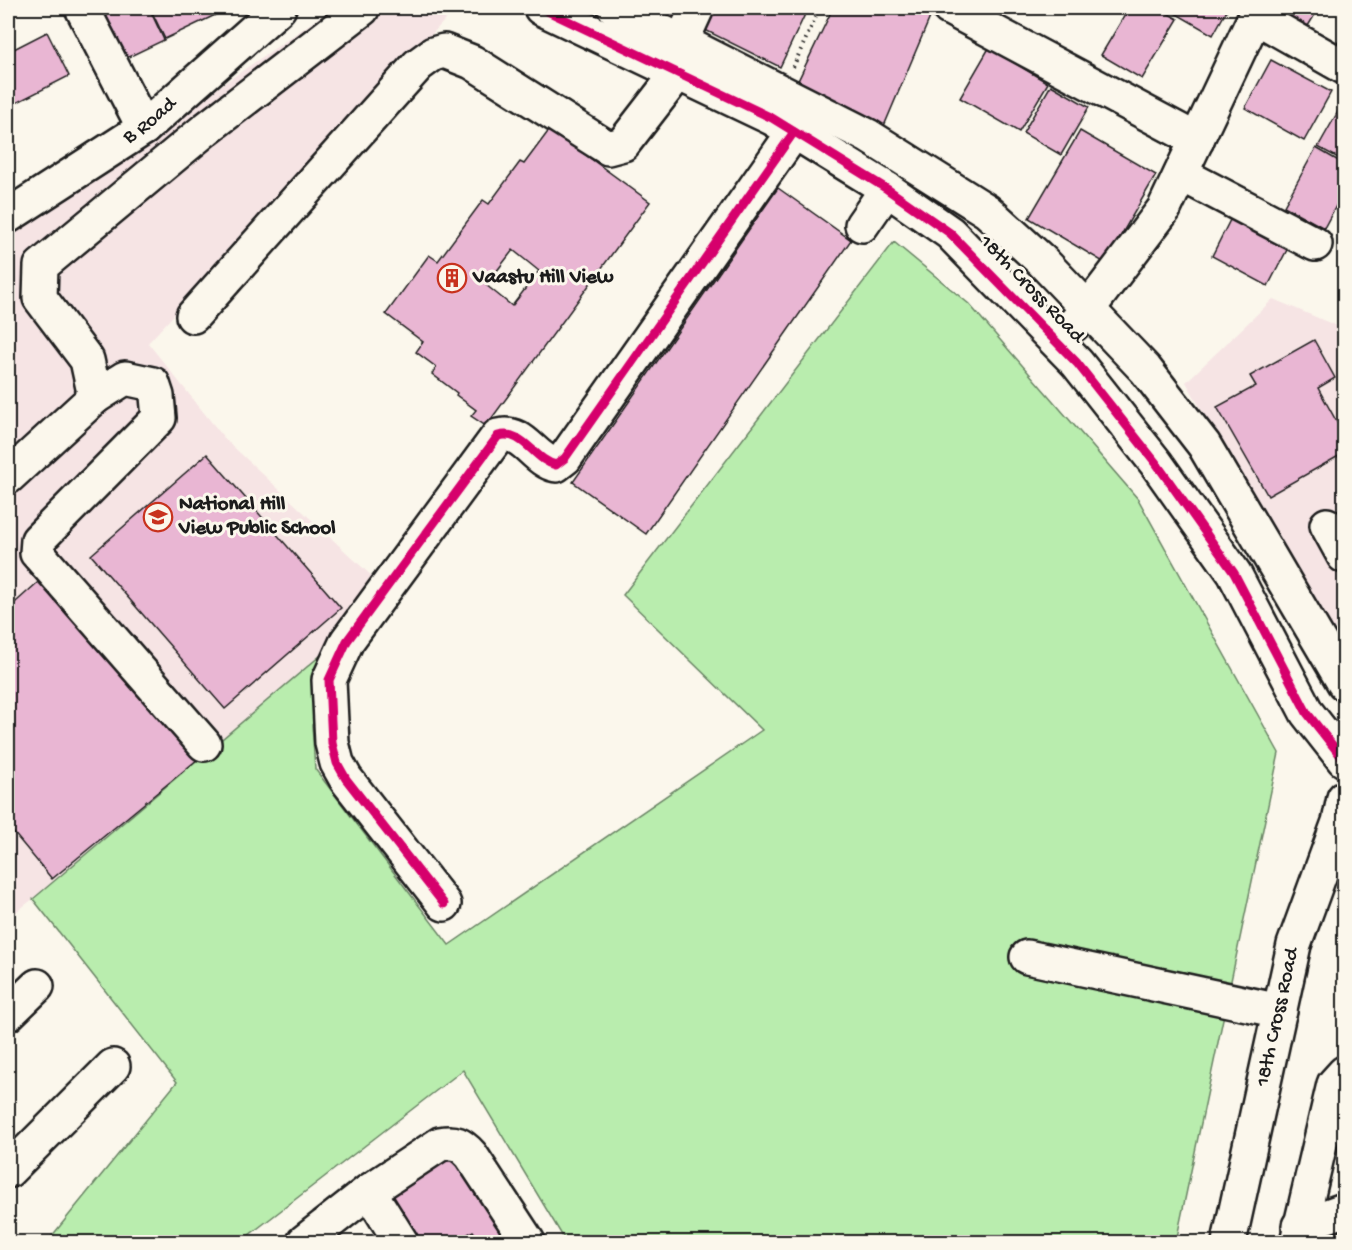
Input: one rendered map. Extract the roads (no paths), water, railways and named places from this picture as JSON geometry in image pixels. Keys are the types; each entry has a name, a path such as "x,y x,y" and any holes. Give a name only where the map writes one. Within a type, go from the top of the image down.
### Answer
{"street":[{"path":"82,8 144,128"},
{"name":"B Road","path":"8,216 144,128 279,8"},
{"name":"18th Cross Road","path":"541,8 772,118 887,189 950,233 1077,363 1156,463 1234,573 1307,713 1344,760"},
{"name":"18th Cross Road","path":"618,8 868,136 987,211 1042,261 1145,369 1204,444 1344,682"},
{"path":"682,41 697,8"},
{"path":"949,8 1197,140"},
{"path":"95,397 87,360 40,298 41,266 206,129 362,9"},
{"path":"1056,342 1088,309 1164,209 1257,12 1344,67"},
{"path":"193,316 418,65 433,54 444,51 472,62 608,148 623,144 678,73"},
{"path":"444,904 346,779 337,763 332,742 329,680 336,663 346,641 498,436 507,434 519,439 546,463 556,465 565,458 794,132"},
{"path":"1181,174 1315,244"},
{"path":"862,225 887,189"},
{"path":"8,477 95,397 125,378 153,384 157,396 159,418 38,540 37,553 204,744"},
{"path":"1327,525 1344,556"},
{"name":"18th Cross Road","path":"1229,1242 1294,945 1339,822 1344,798"},
{"path":"1026,957 1280,1011"},
{"path":"8,1014 37,986"},
{"path":"8,1172 113,1066"},
{"path":"1298,1234 1334,1084 1344,1073"},
{"path":"304,1242 369,1191 440,1144 451,1142 462,1145 471,1155 528,1242"},
{"path":"369,1191 401,1242"},
{"path":"1298,1234 1344,1210"}],"place":[{"name":"Vaastu Hill View","path":"452,278"},
{"name":"National Hill View Public School","path":"158,517"}]}
